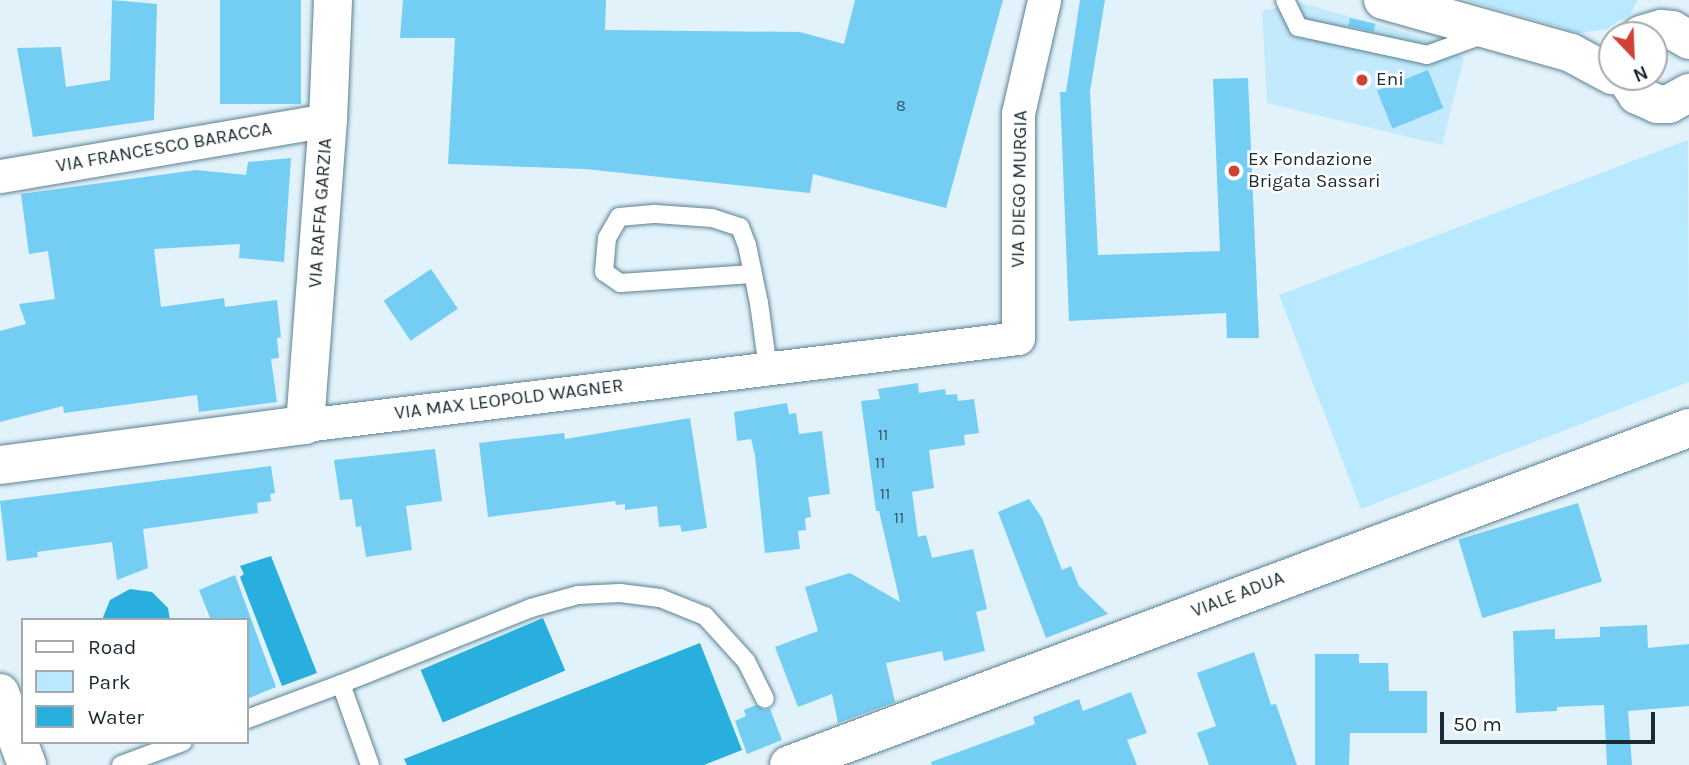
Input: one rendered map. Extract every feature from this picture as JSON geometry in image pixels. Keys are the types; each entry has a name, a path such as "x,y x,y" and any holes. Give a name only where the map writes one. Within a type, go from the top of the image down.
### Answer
{"main road":[{"name":"VIA RAFFA GARZIA","path":"305,425 328,120 332,0"},
{"path":"1382,0 1572,53 1598,67"},
{"path":"1668,28 1689,40"},
{"path":"1572,53 1598,49"},
{"path":"1638,91 1657,104 1668,104 1689,94"},
{"name":"VIA MAX LEOPOLD WAGNER","path":"0,465 305,425"},
{"name":"VIALE ADUA","path":"789,765 1689,428"},
{"path":"0,694 27,765"}],"street":[{"name":"VIA DIEGO MURGIA","path":"1018,338 1018,113 1044,0"},
{"name":"VIA FRANCESCO BARACCA","path":"0,176 328,120"},
{"name":"VIA MAX LEOPOLD WAGNER","path":"305,425 766,355 1018,338"}],"lane":[{"path":"1285,0 1298,27 1427,55 1494,31"},
{"path":"752,274 620,283 604,272 607,237 619,217 656,214 712,218 740,227 752,274 759,303 766,355"},
{"path":"248,719 531,608 578,595 620,593 660,598 705,616 746,660 765,699"},
{"path":"341,684 370,765"},
{"path":"121,765 178,744"}],"shaded area":[{"name":"Eni","path":"1301,3 1436,41 1464,58 1442,145 1267,103 1262,11"}],"green space":[{"path":"1466,0 1638,0 1630,14 1619,21 1598,21 1598,30 1580,33"},
{"path":"1688,140 1689,382 1361,509 1279,295"}],"water":[{"path":"271,556 317,673 282,686 240,577 244,574 240,566"},
{"path":"130,589 152,592 168,608 170,618 103,618 110,600"},
{"path":"543,618 565,670 443,722 421,670"},
{"path":"700,643 742,750 704,765 407,765 404,759"}],"building":[{"path":"112,0 157,4 154,120 33,137 17,48 61,47 66,87 110,80"},
{"path":"220,0 301,0 301,104 220,104"},
{"path":"403,0 606,0 605,30 800,32 844,44 855,0 1003,0 946,208 813,174 810,193 585,169 448,164 455,38 400,38"},
{"name":"Ex Fondazione Brigata Sassari","path":"1080,0 1105,0 1090,91 1098,255 1220,251 1213,79 1248,78 1259,338 1227,338 1226,313 1069,321 1060,92 1066,92"},
{"path":"1350,18 1375,24 1374,32 1348,26"},
{"path":"1428,70 1443,108 1392,129 1377,91"},
{"path":"291,158 284,262 239,258 240,244 154,249 161,307 224,298 225,307 277,300 281,337 277,338 279,358 271,359 277,402 199,412 197,395 64,413 63,406 0,422 0,331 26,324 19,304 55,299 48,251 29,254 21,194 196,170 246,175 248,162"},
{"path":"431,269 458,309 411,341 384,301"},
{"path":"918,383 919,393 945,389 946,395 957,394 958,401 974,399 979,433 964,435 965,445 929,450 934,488 912,492 918,537 926,535 932,558 973,549 987,609 976,612 985,651 944,661 942,651 886,663 895,702 838,723 832,694 798,707 775,647 818,631 805,587 850,573 900,602 879,511 876,511 861,401 880,399 878,389"},
{"path":"787,403 789,414 796,413 799,434 822,431 830,494 808,497 811,517 805,518 806,530 798,531 800,549 765,553 755,455 751,439 737,441 734,412"},
{"path":"690,418 707,528 682,532 680,525 659,527 657,506 625,510 625,504 616,505 615,501 488,517 479,443 564,433 565,439"},
{"path":"435,449 442,501 406,506 412,550 366,557 361,526 356,527 352,499 340,500 334,460"},
{"path":"271,466 275,493 270,494 271,501 257,503 258,513 143,529 148,568 117,580 112,542 37,552 38,557 7,561 0,501"},
{"path":"1029,499 1042,518 1062,570 1071,566 1079,586 1108,614 1046,638 998,512"},
{"path":"1578,503 1602,581 1482,618 1458,540"},
{"path":"235,575 276,687 248,699 248,618 210,618 199,590"},
{"path":"1647,625 1648,648 1689,644 1689,706 1628,711 1632,765 1607,765 1604,705 1557,707 1557,711 1516,713 1513,631 1555,629 1555,639 1600,637 1600,627"},
{"path":"1254,652 1271,705 1276,704 1297,765 1209,765 1197,733 1216,726 1197,673"},
{"path":"1315,654 1359,654 1359,663 1388,663 1389,691 1427,691 1427,733 1350,733 1349,765 1315,765"},
{"path":"1131,692 1147,733 1127,740 1137,765 932,765 931,762 1035,724 1033,717 1079,699 1083,711"},
{"path":"756,705 764,710 770,709 782,740 747,754 735,721 746,716 744,710"}],"place":[{"name":"Eni","path":"1362,80"},
{"name":"Ex Fondazione Brigata Sassari","path":"1234,171"}]}
